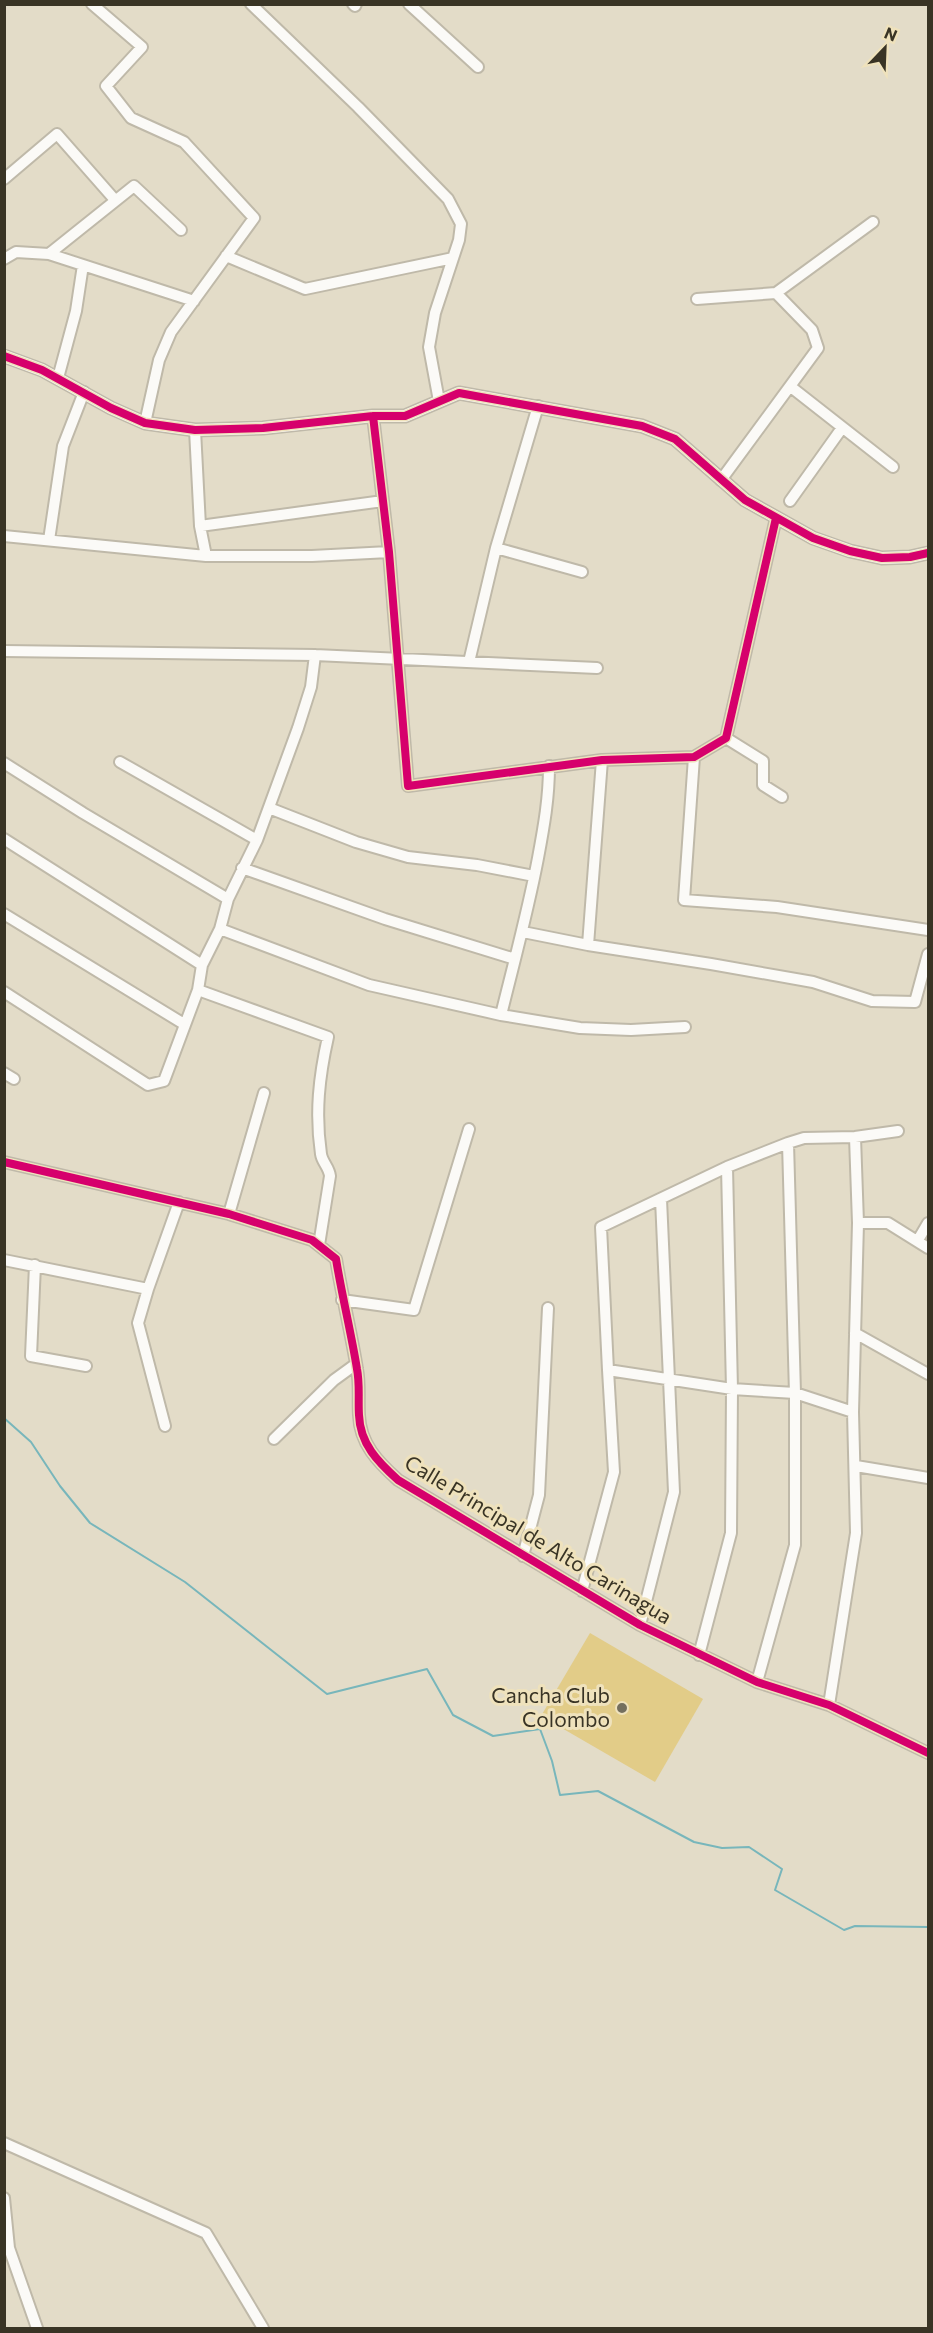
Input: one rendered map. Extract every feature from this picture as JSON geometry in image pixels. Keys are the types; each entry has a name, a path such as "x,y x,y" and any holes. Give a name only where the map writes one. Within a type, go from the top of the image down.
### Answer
{"street":[{"path":"92,4 142,47 106,86 130,118 184,142 254,218 171,332 159,360 145,423"},
{"path":"251,4 358,107 448,199 461,224 459,240 435,313 429,347 439,401"},
{"path":"409,4 478,67"},
{"path":"4,179 57,134 115,200"},
{"path":"49,254 134,186 181,230"},
{"path":"697,299 776,293 873,222"},
{"path":"4,260 16,252 49,254 194,301"},
{"path":"226,256 305,289 453,258"},
{"path":"58,378 76,311 83,265"},
{"path":"721,480 818,348 812,330 776,293"},
{"path":"4,356 58,378 111,408 145,423 195,430 263,428 373,416 405,416 459,393 642,426 675,439 745,500 813,538 850,551 882,558 928,553"},
{"path":"791,387 893,467"},
{"path":"49,540 63,446 84,392"},
{"path":"469,662 496,548 538,406"},
{"path":"373,416 389,552 408,786 602,760 694,757 726,738 776,518"},
{"path":"790,501 842,428"},
{"path":"195,430 200,526 206,556"},
{"path":"200,526 383,501"},
{"path":"4,536 206,556 312,556 389,552"},
{"path":"496,548 582,572"},
{"path":"4,651 398,657 597,668"},
{"path":"4,992 148,1085 164,1081 198,990 202,965 220,929 228,899 257,840 269,808 311,687 315,655"},
{"path":"726,738 763,760 763,784 782,797"},
{"path":"694,757 684,900 777,907 928,930"},
{"path":"588,945 602,760"},
{"path":"120,762 257,840"},
{"path":"4,763 228,899"},
{"path":"501,1015 523,932 534,876 549,798 549,766"},
{"path":"269,808 356,842 408,857 477,865 534,876"},
{"path":"4,839 202,965"},
{"path":"242,868 385,919 515,959"},
{"path":"4,914 184,1024"},
{"path":"220,929 369,985 501,1015 580,1028 632,1030 685,1027"},
{"path":"523,932 813,982 872,1001 915,1002 928,954"},
{"path":"198,990 328,1037 319,1076 319,1125 321,1158 329,1167 330,1176 319,1245"},
{"path":"4,1073 14,1079"},
{"path":"229,1214 264,1093"},
{"path":"342,1300 414,1310 469,1129"},
{"path":"582,1591 614,1472 601,1227 728,1167 788,1143 804,1138 855,1137 898,1131"},
{"path":"829,1705 856,1533 853,1412 858,1223 855,1137"},
{"path":"757,1682 795,1545 795,1393 788,1143"},
{"name":"Calle Principal de Alto Carinagua","path":"4,1162 229,1214 312,1240 336,1259 356,1364 359,1418 367,1444 377,1461 398,1480 640,1625 757,1682 829,1705 928,1753"},
{"path":"699,1655 731,1533 732,1389 728,1167"},
{"path":"640,1625 674,1492 661,1199"},
{"path":"165,1426 138,1323 147,1289 179,1202"},
{"path":"858,1223 888,1223 928,1248"},
{"path":"918,1240 928,1223"},
{"path":"4,1260 147,1289"},
{"path":"35,1265 31,1356 86,1366"},
{"path":"523,1556 539,1495 548,1308"},
{"path":"855,1333 928,1374"},
{"path":"274,1439 334,1380 356,1364"},
{"path":"608,1370 732,1389 795,1393 853,1412"},
{"path":"856,1466 928,1478"},
{"path":"4,2143 206,2233 263,2328"},
{"path":"4,2198 9,2248 37,2328"}],"shaded area":[{"name":"Cancha Club Colombo","path":"590,1633 703,1699 655,1782 541,1716"}],"waterway":[{"path":"4,1418 31,1442 60,1486 90,1523 185,1582 327,1694 427,1669 453,1715 493,1736 540,1729 552,1761 560,1795 598,1791 694,1842 722,1848 749,1847 782,1869 775,1890 844,1930 855,1926 928,1927"}],"cycle path":[{"path":"4,356 42,370 111,408 145,423 195,430 263,428 373,416 405,416 459,393 642,426 675,439 745,500 813,538 850,551 882,558 910,557 928,553"},
{"path":"373,416 389,552 408,786 602,760 694,757 726,738 776,518"},
{"path":"4,1162 229,1214 312,1240 336,1259 358,1375 359,1415 363,1435 371,1452 398,1480 640,1625 757,1682 829,1705 928,1753"}],"place":[{"name":"Cancha Club Colombo","path":"622,1708"}]}
